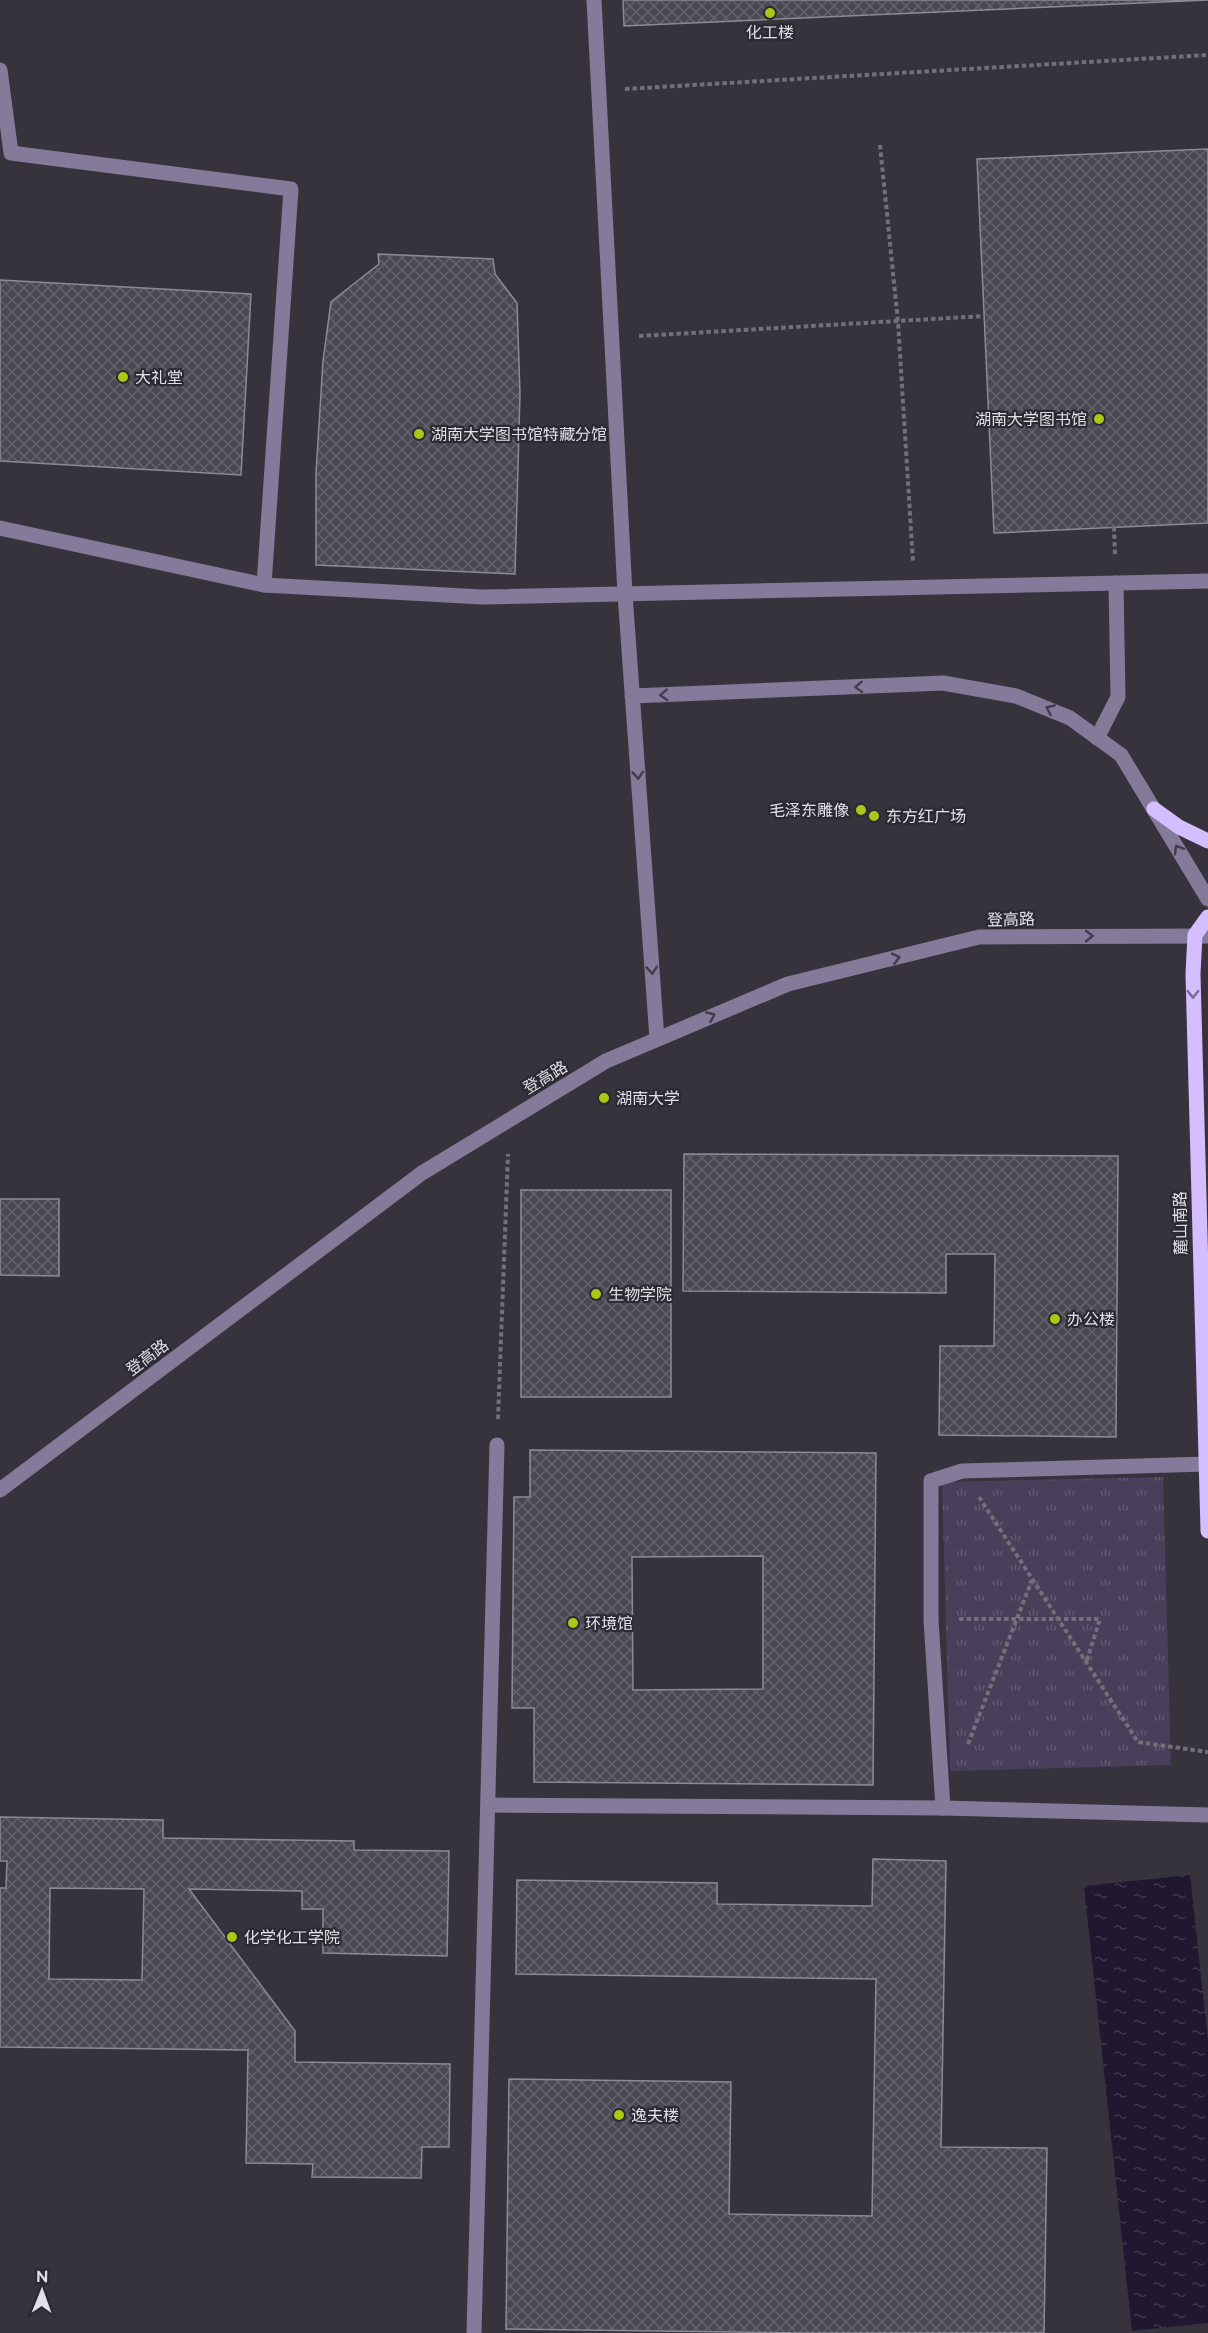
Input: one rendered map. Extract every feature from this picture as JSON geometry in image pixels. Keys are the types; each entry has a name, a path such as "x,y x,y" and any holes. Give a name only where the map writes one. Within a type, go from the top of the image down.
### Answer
{"main road":[{"path":"1154,809 1179,827 1208,841"},
{"path":"1202,935 1208,917"},
{"name":"麓山南路","path":"1202,935 1193,1021 1208,1531"}],"street":[{"path":"594,0 625,594 657,1039"},
{"path":"0,70 11,153 291,189 264,585"},
{"path":"0,528 264,585 482,597 1208,581"},
{"path":"1097,738 1118,697 1116,583"},
{"path":"632,696 943,683 1016,696 1070,718 1121,755 1208,899"},
{"name":"登高路","path":"0,1490 422,1173 606,1061 788,984 979,938 1202,935"},
{"path":"474,2333 497,1445"},
{"path":"943,1808 931,1620 931,1481 962,1471 1206,1464"},
{"path":"488,1805 943,1808 1208,1815"}],"path":[{"path":"599,90 1208,55"},
{"path":"880,145 898,322 915,586"},
{"path":"611,337 984,316"},
{"path":"497,1445 509,1120"},
{"path":"962,1471 1138,1742 1208,1752"},
{"path":"965,1752 1032,1579"},
{"path":"931,1620 1018,1618 1100,1620 1086,1663"}],"green space":[{"path":"1163,1477 1171,1765 950,1771 942,1482"}],"water":[{"path":"1190,1875 1208,2041 1208,2323 1132,2331 1084,1886"}],"building":[{"name":"化工楼","path":"623,0 1208,0 624,26"},
{"name":"湖南大学图书馆","path":"1208,149 1208,523 994,533 977,159"},
{"name":"湖南大学图书馆特藏分馆","path":"378,254 493,259 495,274 517,303 520,394 515,574 316,565 316,473 323,361 331,302 379,264"},
{"name":"大礼堂","path":"0,280 251,294 241,475 0,461"},
{"name":"办公楼","path":"684,1154 1118,1156 1116,1437 939,1435 940,1346 994,1346 995,1254 946,1254 946,1293 683,1291"},
{"name":"生物学院","path":"521,1190 671,1190 671,1397 521,1397"},
{"path":"0,1199 59,1199 59,1276 0,1275"},
{"name":"环境馆","path":"530,1450 876,1453 873,1785 534,1782 534,1708 512,1708 514,1497 530,1497","holes":["763,1556 763,1689 633,1690 632,1557"]},
{"path":"0,1817 163,1820 163,1838 354,1841 354,1850 449,1851 447,1956 323,1953 323,1909 302,1909 302,1891 189,1889 295,2031 295,2062 450,2064 449,2147 422,2147 421,2178 312,2177 313,2164 246,2163 248,2050 0,2047 0,1888 6,1888 7,1861 0,1861","holes":["50,1888 144,1889 142,1980 49,1979"]},
{"name":"逸夫楼","path":"873,1859 946,1861 941,2147 1047,2148 1044,2333 506,2329 509,2079 731,2082 729,2214 872,2216 876,1979 516,1974 517,1880 717,1883 717,1904 872,1906"}],"place":[{"name":"化工楼","path":"770,13"},
{"name":"大礼堂","path":"123,377"},
{"name":"湖南大学图书馆","path":"1099,419"},
{"name":"湖南大学图书馆特藏分馆","path":"419,434"},
{"name":"毛泽东雕像","path":"861,810"},
{"name":"东方红广场","path":"874,816"},
{"name":"湖南大学","path":"604,1098"},
{"name":"生物学院","path":"596,1294"},
{"name":"办公楼","path":"1055,1319"},
{"name":"环境馆","path":"573,1623"},
{"name":"化学化工学院","path":"232,1937"},
{"name":"逸夫楼","path":"619,2115"}]}
